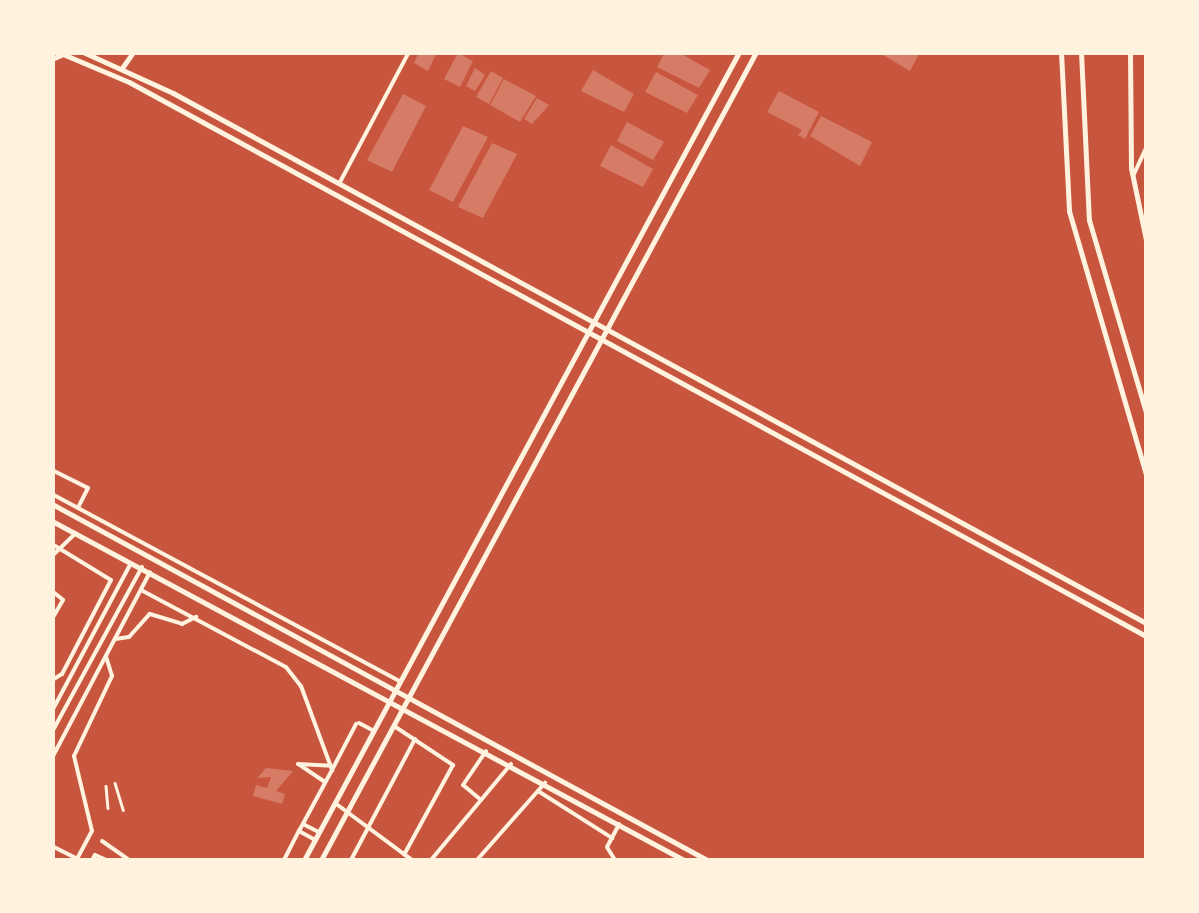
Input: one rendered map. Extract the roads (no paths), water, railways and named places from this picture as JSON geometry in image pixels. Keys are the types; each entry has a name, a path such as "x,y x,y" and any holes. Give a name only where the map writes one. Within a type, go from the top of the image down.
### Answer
{"street":[{"path":"83,52 122,68 339,184 1146,623"},
{"path":"122,68 133,52"},
{"path":"339,184 409,52"},
{"path":"304,860 740,52"},
{"path":"321,860 756,52"},
{"path":"1061,52 1069,211 1146,474"},
{"path":"1082,52 1089,220 1146,414"},
{"path":"1130,52 1133,180 1146,240"},
{"path":"52,59 63,53 119,77 1146,636"},
{"path":"1133,180 1146,148"},
{"path":"52,470 88,488 78,508"},
{"path":"52,494 399,684 411,695 707,860"},
{"path":"52,504 399,684"},
{"path":"52,521 392,698 684,860"},
{"path":"52,556 64,550 76,532"},
{"path":"52,544 111,580 62,674 52,680"},
{"path":"52,710 132,562"},
{"path":"52,732 142,567"},
{"path":"52,758 150,572"},
{"path":"140,590 196,618 293,676 314,710 331,768"},
{"path":"52,591 62,600 52,619"},
{"path":"115,639 129,636 150,614 182,624 196,618"},
{"path":"52,846 79,860 92,831 74,756 112,676 106,656"},
{"path":"284,860 357,723 374,731"},
{"path":"394,726 453,764 404,854"},
{"path":"351,860 415,739"},
{"path":"481,800 463,785 486,751"},
{"path":"326,782 298,764 331,768"},
{"path":"431,860 510,764"},
{"path":"115,783 123,810"},
{"path":"477,860 545,783"},
{"path":"106,786 108,808"},
{"path":"538,791 612,838"},
{"path":"335,803 412,860"},
{"path":"303,824 319,832"},
{"path":"616,860 607,850 619,824"},
{"path":"299,832 315,840"},
{"path":"102,841 129,860"},
{"path":"92,860 95,854 106,860"}]}
